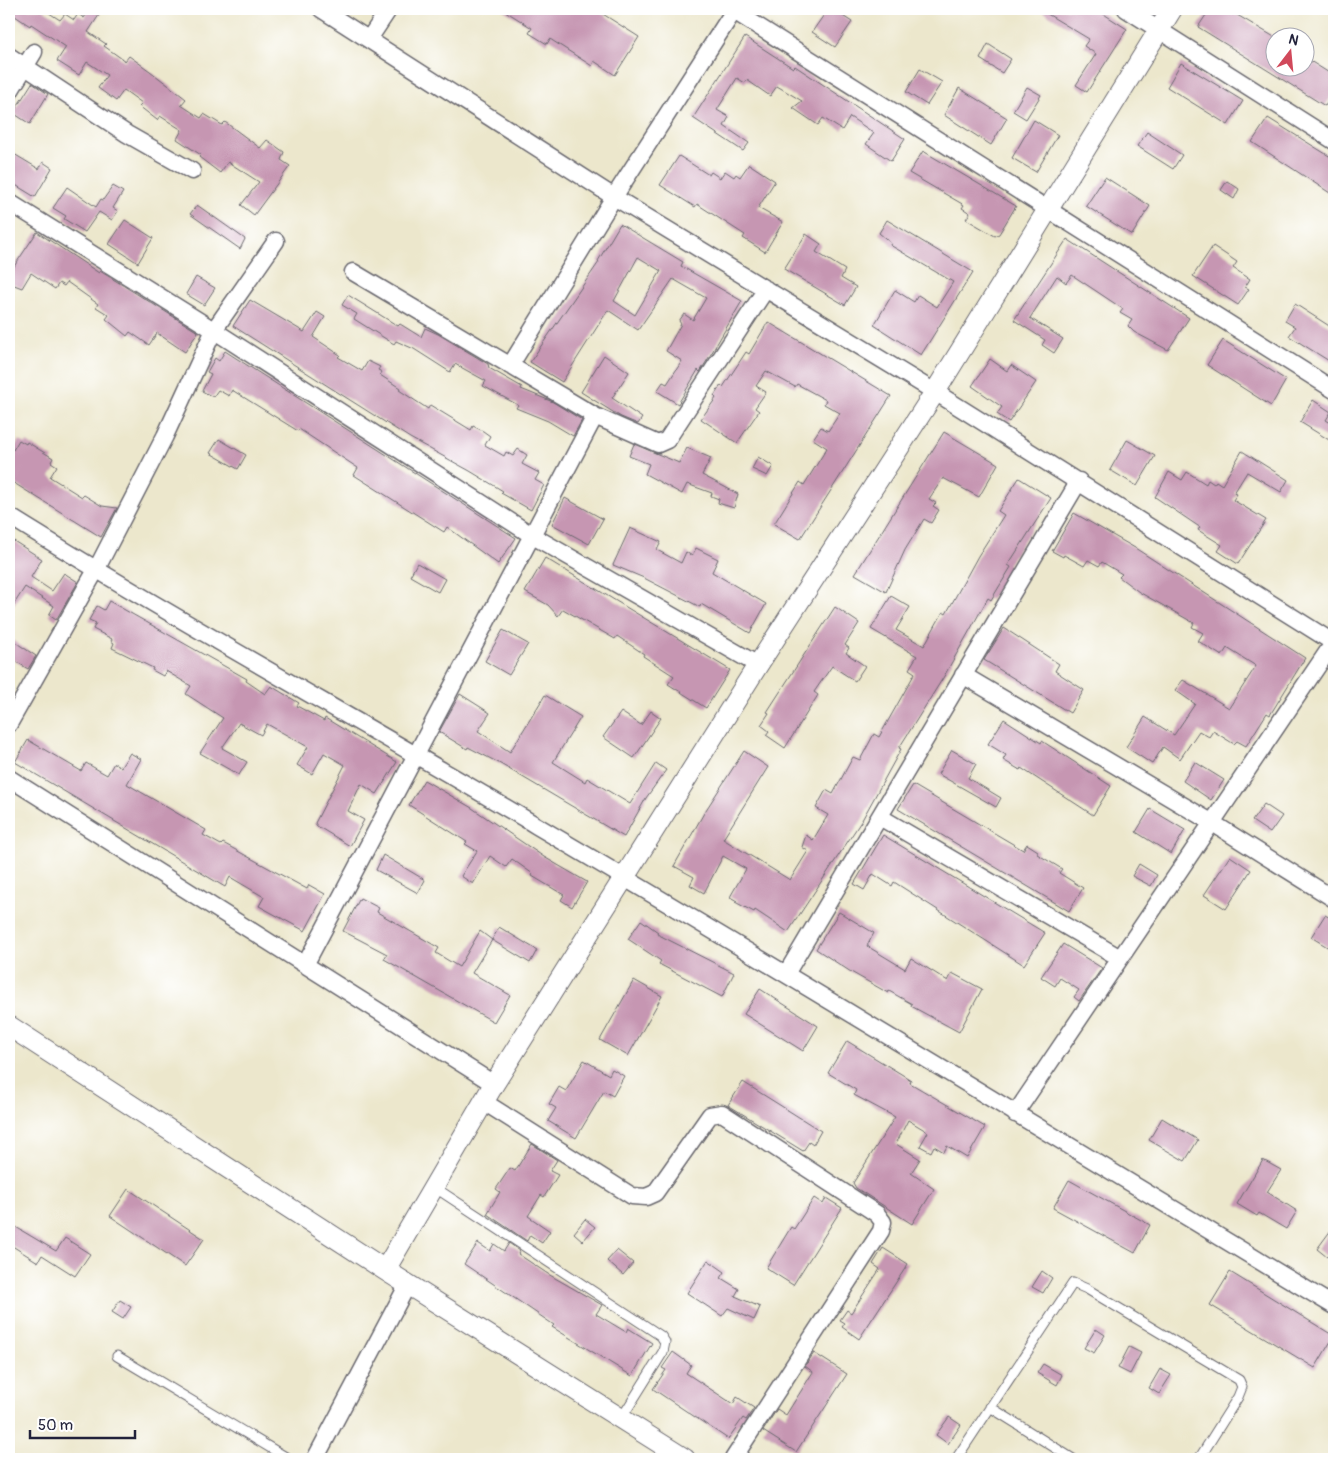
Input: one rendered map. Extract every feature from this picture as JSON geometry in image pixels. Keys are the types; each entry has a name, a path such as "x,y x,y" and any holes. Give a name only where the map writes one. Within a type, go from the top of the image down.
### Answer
{"street":[{"path":"321,9 614,197 1079,481 1334,643 1015,1114"},
{"path":"369,39 389,9"},
{"path":"1126,9 1334,141"},
{"path":"385,1270 494,1084 626,878 758,665 935,392 1172,9"},
{"path":"510,366 614,197 734,10 1334,390"},
{"path":"9,93 34,52"},
{"path":"9,56 127,134 192,171"},
{"path":"9,202 214,330 533,536 758,665"},
{"path":"9,724 96,570 165,436 214,330 276,241"},
{"path":"353,272 595,416 648,442 658,444 668,440 766,289"},
{"path":"305,965 415,753 533,536 595,416"},
{"path":"786,974 1079,481"},
{"path":"9,516 96,570 415,753 626,878 1334,1306"},
{"path":"963,675 1211,822 1334,899"},
{"path":"9,778 494,1084"},
{"path":"880,817 1120,958"},
{"path":"9,1026 385,1270 686,1459"},
{"path":"484,1102 632,1196 646,1197 655,1193 710,1115 722,1113 877,1214 883,1222 881,1231 733,1459"},
{"path":"315,1459 408,1284"}],"lane":[{"path":"434,1187 661,1336 665,1342 664,1352 621,1419"},
{"path":"956,1459 1073,1283 1087,1289 1239,1380 1242,1387 1238,1397 1199,1459"},
{"path":"116,1356 289,1459"},
{"path":"990,1407 1073,1459"}],"building":[{"path":"9,9 43,9 60,20 65,14 74,20 78,14 84,18 90,9 103,9 88,32 106,44 104,46 125,61 129,56 150,71 186,99 181,105 201,118 204,114 222,125 225,122 260,148 267,140 284,152 281,160 290,166 254,215 241,205 259,182 228,162 220,173 199,157 201,155 177,139 182,130 160,116 157,120 139,106 142,103 124,90 116,101 98,88 107,75 87,62 79,75 57,61 66,47 9,12"},
{"path":"502,9 595,9 639,37 615,75 594,61 592,66 550,39 547,44 529,33 532,28"},
{"path":"828,9 832,9 852,22 835,47 812,32"},
{"path":"1039,9 1096,9 1127,29 1087,92 1076,85 1096,54 1084,46 1089,39"},
{"path":"1210,9 1227,9 1266,32 1266,69 1198,27"},
{"path":"745,37 793,68 795,66 905,139 891,161 866,144 874,133 850,117 842,130 823,118 818,125 793,108 802,101 777,86 770,96 747,80 745,83 737,78 717,110 729,117 724,126 749,143 743,151 693,118"},
{"path":"988,44 1011,59 1002,73 980,59"},
{"path":"1181,63 1243,101 1228,125 1167,87"},
{"path":"1316,65 1334,76 1334,93 1325,106 1280,78 1316,78"},
{"path":"920,69 942,82 927,105 906,92"},
{"path":"32,83 48,94 30,124 13,113"},
{"path":"1027,87 1041,95 1026,119 1013,111"},
{"path":"959,88 1007,118 991,145 944,115"},
{"path":"1268,118 1334,159 1334,186 1330,193 1252,142"},
{"path":"1034,120 1058,135 1036,172 1012,158"},
{"path":"1147,132 1182,155 1173,169 1137,146"},
{"path":"9,151 39,169 43,162 52,168 35,197 9,181"},
{"path":"923,151 1016,206 999,234 995,236 966,219 970,213 962,208 964,205 909,173"},
{"path":"679,156 709,175 711,172 720,178 725,171 734,177 736,174 740,177 749,164 775,181 758,208 783,222 765,252 743,238 745,235 697,204 695,207 660,185"},
{"path":"1105,177 1150,206 1132,235 1086,206"},
{"path":"1227,181 1239,189 1234,199 1221,190"},
{"path":"113,186 123,192 113,208 118,211 112,220 99,212 85,232 64,219 66,216 53,208 67,187 96,207"},
{"path":"197,205 245,239 240,249 190,214"},
{"path":"125,220 153,238 138,263 109,244"},
{"path":"887,220 973,272 921,355 874,325 895,290 914,302 918,295 937,307 953,282 890,245 891,243 879,233"},
{"path":"620,224 683,262 681,266 742,301 700,372 698,370 678,404 657,391 663,382 667,384 682,361 666,351 681,324 679,321 684,314 693,320 706,298 673,279 638,330 608,310 562,382 530,362 598,261","holes":["638,257 661,271 635,315 614,301"]},
{"path":"37,232 99,273 100,271 198,332 185,352 157,333 149,345 130,332 127,336 106,319 109,315 96,307 98,304 67,282 64,286 59,283 55,289 31,273 22,288 9,283 9,274"},
{"path":"806,234 821,244 816,252 845,270 841,278 856,287 845,305 784,269"},
{"path":"1067,239 1189,318 1168,350 1134,332 1128,326 1132,320 1120,313 1123,309 1072,275 1066,283 1057,276 1030,318 1063,339 1054,353 1042,345 1045,340 1014,320"},
{"path":"1213,246 1237,262 1233,268 1250,279 1245,287 1249,289 1238,305 1193,276"},
{"path":"196,277 215,288 204,305 186,294"},
{"path":"348,295 398,326 400,324 421,337 425,328 438,334 488,364 489,368 522,387 521,389 553,402 582,420 573,436 548,421 516,408 518,405 483,386 486,381 455,364 450,372 414,349 396,341 394,344 354,319 357,314 342,305"},
{"path":"250,300 304,332 317,312 325,317 313,337 340,355 338,357 362,371 368,361 380,367 378,370 382,372 380,375 428,409 430,405 471,430 473,426 490,436 485,445 504,456 506,452 513,456 518,449 527,455 522,464 539,473 535,480 544,485 531,510 501,493 503,491 470,471 410,438 233,326"},
{"path":"1295,304 1334,329 1334,364 1289,336 1295,327 1285,321"},
{"path":"768,322 891,396 800,539 774,524 800,482 804,485 827,448 813,439 821,427 828,431 840,413 824,404 826,400 797,384 795,387 766,371 756,386 766,392 755,408 759,411 737,443 701,419 716,398 714,396 721,385 723,387 746,352 749,354"},
{"path":"1223,340 1286,380 1271,406 1207,365"},
{"path":"225,351 516,538 498,564 447,527 444,532 354,475 358,468 299,429 298,431 232,390 229,396 218,390 213,397 202,391 211,374 207,372 215,358 219,361"},
{"path":"604,355 629,372 612,398 642,418 638,424 621,417 581,392"},
{"path":"990,359 1007,371 1011,365 1036,382 1009,422 997,414 1002,407 972,386"},
{"path":"1313,400 1331,412 1326,420 1334,425 1334,443 1300,422"},
{"path":"944,432 998,464 979,497 943,478 929,499 936,503 933,506 939,510 931,523 924,519 905,550 886,592 855,574"},
{"path":"219,439 246,455 238,469 210,453"},
{"path":"19,440 26,444 27,442 53,458 51,462 57,466 50,477 82,497 84,495 102,506 117,508 101,537 9,480 9,447 13,450"},
{"path":"1127,440 1155,456 1137,486 1110,470"},
{"path":"634,444 679,463 687,448 711,458 702,475 738,494 734,508 718,503 719,499 711,496 712,493 687,484 682,494 645,474 649,464 629,456"},
{"path":"1242,451 1288,480 1281,492 1247,472 1234,493 1237,494 1233,500 1266,520 1238,564 1218,551 1222,545 1198,530 1200,527 1155,497 1169,472 1182,480 1187,472 1206,484 1208,480 1214,484 1216,481 1222,485"},
{"path":"758,457 773,466 767,476 752,469"},
{"path":"1019,478 1051,498 1008,565 1011,567 991,600 988,598 943,678 899,748 901,749 862,820 788,932 755,910 754,912 735,902 737,901 730,897 746,869 723,856 704,893 690,885 694,877 674,866 704,813 744,751 768,767 723,839 790,880 808,851 802,847 806,835 813,840 828,815 816,808 826,790 833,794 853,757 860,760 874,734 879,737 915,673 909,669 917,656 871,629 891,596 910,607 896,630 924,646 943,612 946,614 978,556 1004,515 998,511"},
{"path":"565,498 603,519 589,544 552,524"},
{"path":"1074,513 1135,548 1305,658 1270,715 1267,713 1246,746 1237,741 1234,744 1213,731 1209,737 1199,731 1180,759 1163,747 1152,764 1126,747 1145,717 1174,735 1195,704 1175,690 1183,680 1229,708 1256,666 1227,648 1222,656 1198,641 1203,633 1192,627 1194,623 1139,592 1119,577 1122,574 1102,562 1099,566 1088,560 1084,566 1052,551"},
{"path":"630,528 661,542 657,550 681,563 686,552 692,556 696,548 718,559 712,572 766,604 750,633 701,604 700,607 644,578 613,565"},
{"path":"9,538 42,559 31,577 52,591 64,573 78,582 56,620 49,615 54,606 25,587 9,612"},
{"path":"545,558 730,670 706,708 668,684 674,676 617,636 615,639 563,609 558,616 548,605 525,592"},
{"path":"417,563 445,579 438,592 410,576"},
{"path":"109,601 247,679 246,681 265,694 271,686 299,703 297,706 324,721 325,718 397,762 377,794 361,784 348,811 364,820 350,846 315,823 345,765 324,753 312,774 297,765 308,747 267,724 261,735 239,723 222,748 247,762 239,775 200,753 223,718 186,694 191,686 166,671 163,676 152,670 153,668 112,648 114,643 111,641 112,639 93,629 96,623 89,620 97,606 104,610"},
{"path":"835,607 859,623 845,645 849,648 846,653 865,666 855,681 832,666 814,692 818,695 785,748 766,735 769,731 761,725 769,713 767,712"},
{"path":"1004,628 1059,664 1055,671 1084,690 1070,713 984,660"},
{"path":"503,630 528,644 509,675 485,661"},
{"path":"9,638 36,656 28,669 9,657"},
{"path":"460,694 490,713 478,731 510,752 545,695 581,717 553,762 585,782 587,778 630,804 656,763 666,770 646,798 624,837 497,762 468,747 467,749 439,732"},
{"path":"651,711 661,718 634,758 603,737 621,712 641,725"},
{"path":"1004,719 1041,743 1042,741 1111,786 1093,815 1021,768 1020,770 1003,760 1006,755 988,744"},
{"path":"28,740 81,771 86,763 107,775 114,763 121,767 130,753 141,759 127,784 206,830 203,835 221,845 223,843 307,889 309,885 325,894 305,931 259,906 264,897 230,877 225,887 15,762"},
{"path":"952,750 976,764 968,778 1001,798 996,807 938,774"},
{"path":"1195,762 1224,780 1211,800 1183,781"},
{"path":"424,780 472,808 544,857 587,882 572,907 561,900 564,895 532,876 533,874 512,859 506,867 490,856 473,884 461,876 477,851 465,844 467,842 409,805"},
{"path":"913,785 1023,850 1027,844 1038,851 1037,854 1062,869 1059,873 1083,888 1069,911 898,809"},
{"path":"1264,804 1282,816 1270,833 1252,821"},
{"path":"1150,809 1185,830 1171,854 1136,832"},
{"path":"883,835 1045,933 1024,965 894,882 892,886 873,874 864,890 854,884"},
{"path":"383,855 425,880 418,893 376,870"},
{"path":"1230,856 1251,870 1226,909 1204,895"},
{"path":"1139,864 1157,875 1151,886 1132,876"},
{"path":"360,898 379,908 377,912 439,948 436,953 459,967 480,931 492,940 472,973 510,995 494,1022 384,959 387,954 343,931"},
{"path":"839,912 874,933 867,946 905,969 911,958 948,981 952,973 982,989 959,1032 911,1006 912,1004 889,991 888,993 851,972 816,949"},
{"path":"1325,915 1334,920 1334,951 1311,937"},
{"path":"641,920 658,932 657,934 734,973 722,997 659,964 661,961 628,939"},
{"path":"499,927 537,950 530,963 492,940"},
{"path":"1063,944 1102,968 1079,1001 1074,997 1079,990 1060,978 1055,986 1041,977"},
{"path":"634,980 662,996 628,1056 600,1040"},
{"path":"760,989 818,1026 803,1051 744,1014"},
{"path":"847,1041 911,1080 910,1083 985,1127 967,1158 947,1146 944,1152 934,1146 931,1152 920,1146 928,1132 908,1120 896,1144 920,1159 911,1173 934,1189 912,1224 856,1188 853,1183 895,1117 854,1095 856,1090 828,1073"},
{"path":"584,1060 609,1075 612,1069 624,1076 613,1096 604,1091 576,1138 548,1121 556,1108 549,1104 559,1087 566,1091"},
{"path":"743,1082 821,1131 813,1145 809,1142 803,1151 728,1105"},
{"path":"1162,1118 1198,1140 1185,1161 1149,1140"},
{"path":"532,1144 557,1160 550,1171 558,1175 544,1197 541,1195 528,1216 550,1231 542,1243 530,1235 527,1241 487,1214 500,1192 496,1189 510,1168 515,1171"},
{"path":"1263,1160 1281,1170 1267,1192 1297,1211 1286,1229 1259,1213 1257,1216 1237,1204"},
{"path":"1069,1180 1150,1225 1135,1253 1053,1208"},
{"path":"128,1189 204,1239 185,1266 110,1216"},
{"path":"814,1198 823,1204 826,1198 842,1208 793,1285 766,1268 791,1227 794,1229"},
{"path":"585,1219 595,1227 583,1241 574,1233"},
{"path":"9,1223 56,1251 65,1238 90,1254 75,1276 42,1255 38,1262 9,1244"},
{"path":"1334,1226 1334,1248 1327,1257 1317,1249"},
{"path":"478,1243 490,1251 494,1244 504,1251 509,1243 520,1251 518,1254 548,1274 602,1305 596,1314 626,1332 628,1328 652,1343 632,1376 552,1327 554,1325 464,1264"},
{"path":"883,1248 908,1264 859,1339 842,1327 845,1323 840,1320 847,1310 851,1313 880,1269 873,1264"},
{"path":"617,1250 633,1263 623,1275 607,1261"},
{"path":"708,1260 725,1272 721,1278 739,1289 735,1296 760,1307 754,1320 728,1308 722,1316 687,1293"},
{"path":"1042,1271 1052,1278 1043,1293 1032,1287"},
{"path":"1230,1272 1334,1336 1315,1368 1210,1305"},
{"path":"120,1300 131,1307 123,1319 112,1312"},
{"path":"1096,1329 1105,1335 1094,1353 1084,1348"},
{"path":"1129,1347 1141,1353 1130,1374 1118,1368"},
{"path":"673,1352 691,1365 686,1373 733,1404 737,1397 754,1408 746,1420 743,1418 728,1439 653,1389 666,1370 662,1368"},
{"path":"814,1353 847,1374 796,1452 763,1431 777,1409 786,1415 813,1372 805,1366"},
{"path":"1043,1364 1062,1375 1057,1385 1037,1373"},
{"path":"1160,1369 1171,1375 1159,1394 1149,1388"},
{"path":"949,1417 961,1425 948,1444 936,1435"}]}
